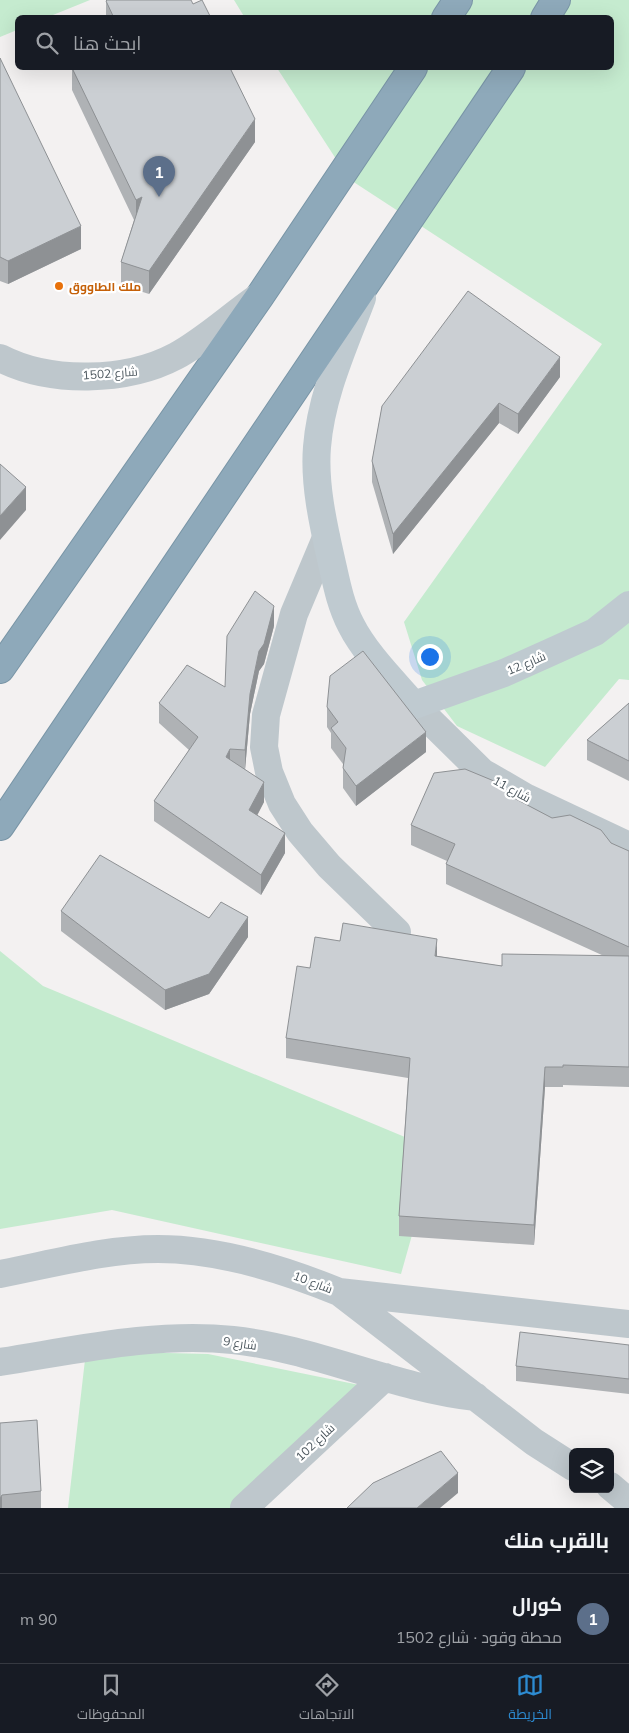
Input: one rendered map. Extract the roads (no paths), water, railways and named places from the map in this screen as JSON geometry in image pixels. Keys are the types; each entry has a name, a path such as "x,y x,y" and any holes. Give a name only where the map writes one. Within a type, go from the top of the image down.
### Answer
{"highway":[{"path":"448,15 458,0"},
{"path":"547,15 556,0"},
{"path":"0,669 260,296 412,70"},
{"path":"0,826 510,70"}],"street":[{"path":"367,284 330,384 320,425 317,448 319,490 326,538 340,595 351,625 381,668 414,705"},
{"name":"شارع 1502","path":"0,358 51,375 103,375 144,370 178,355 260,296"},
{"path":"326,538 294,614 266,715 264,747 269,772 282,804 300,832 329,866 397,932"},
{"name":"شارع 12","path":"414,705 504,673 595,632 629,605"},
{"name":"شارع 11","path":"414,705 482,772 527,798 629,846"},
{"name":"شارع 10","path":"0,1274 99,1255 156,1249 185,1250 242,1261 301,1276 339,1292 629,1324"},
{"path":"339,1292 534,1442 569,1464"},
{"name":"شارع 9","path":"0,1362 131,1342 190,1338 234,1340 296,1352 440,1393 476,1397"},
{"name":"شارع 102","path":"244,1508 385,1377"},
{"path":"614,1489 629,1502"}],"place":[{"name":"كورال","path":"159,197"},
{"name":"ملك الطاووق","path":"59,286"}]}
